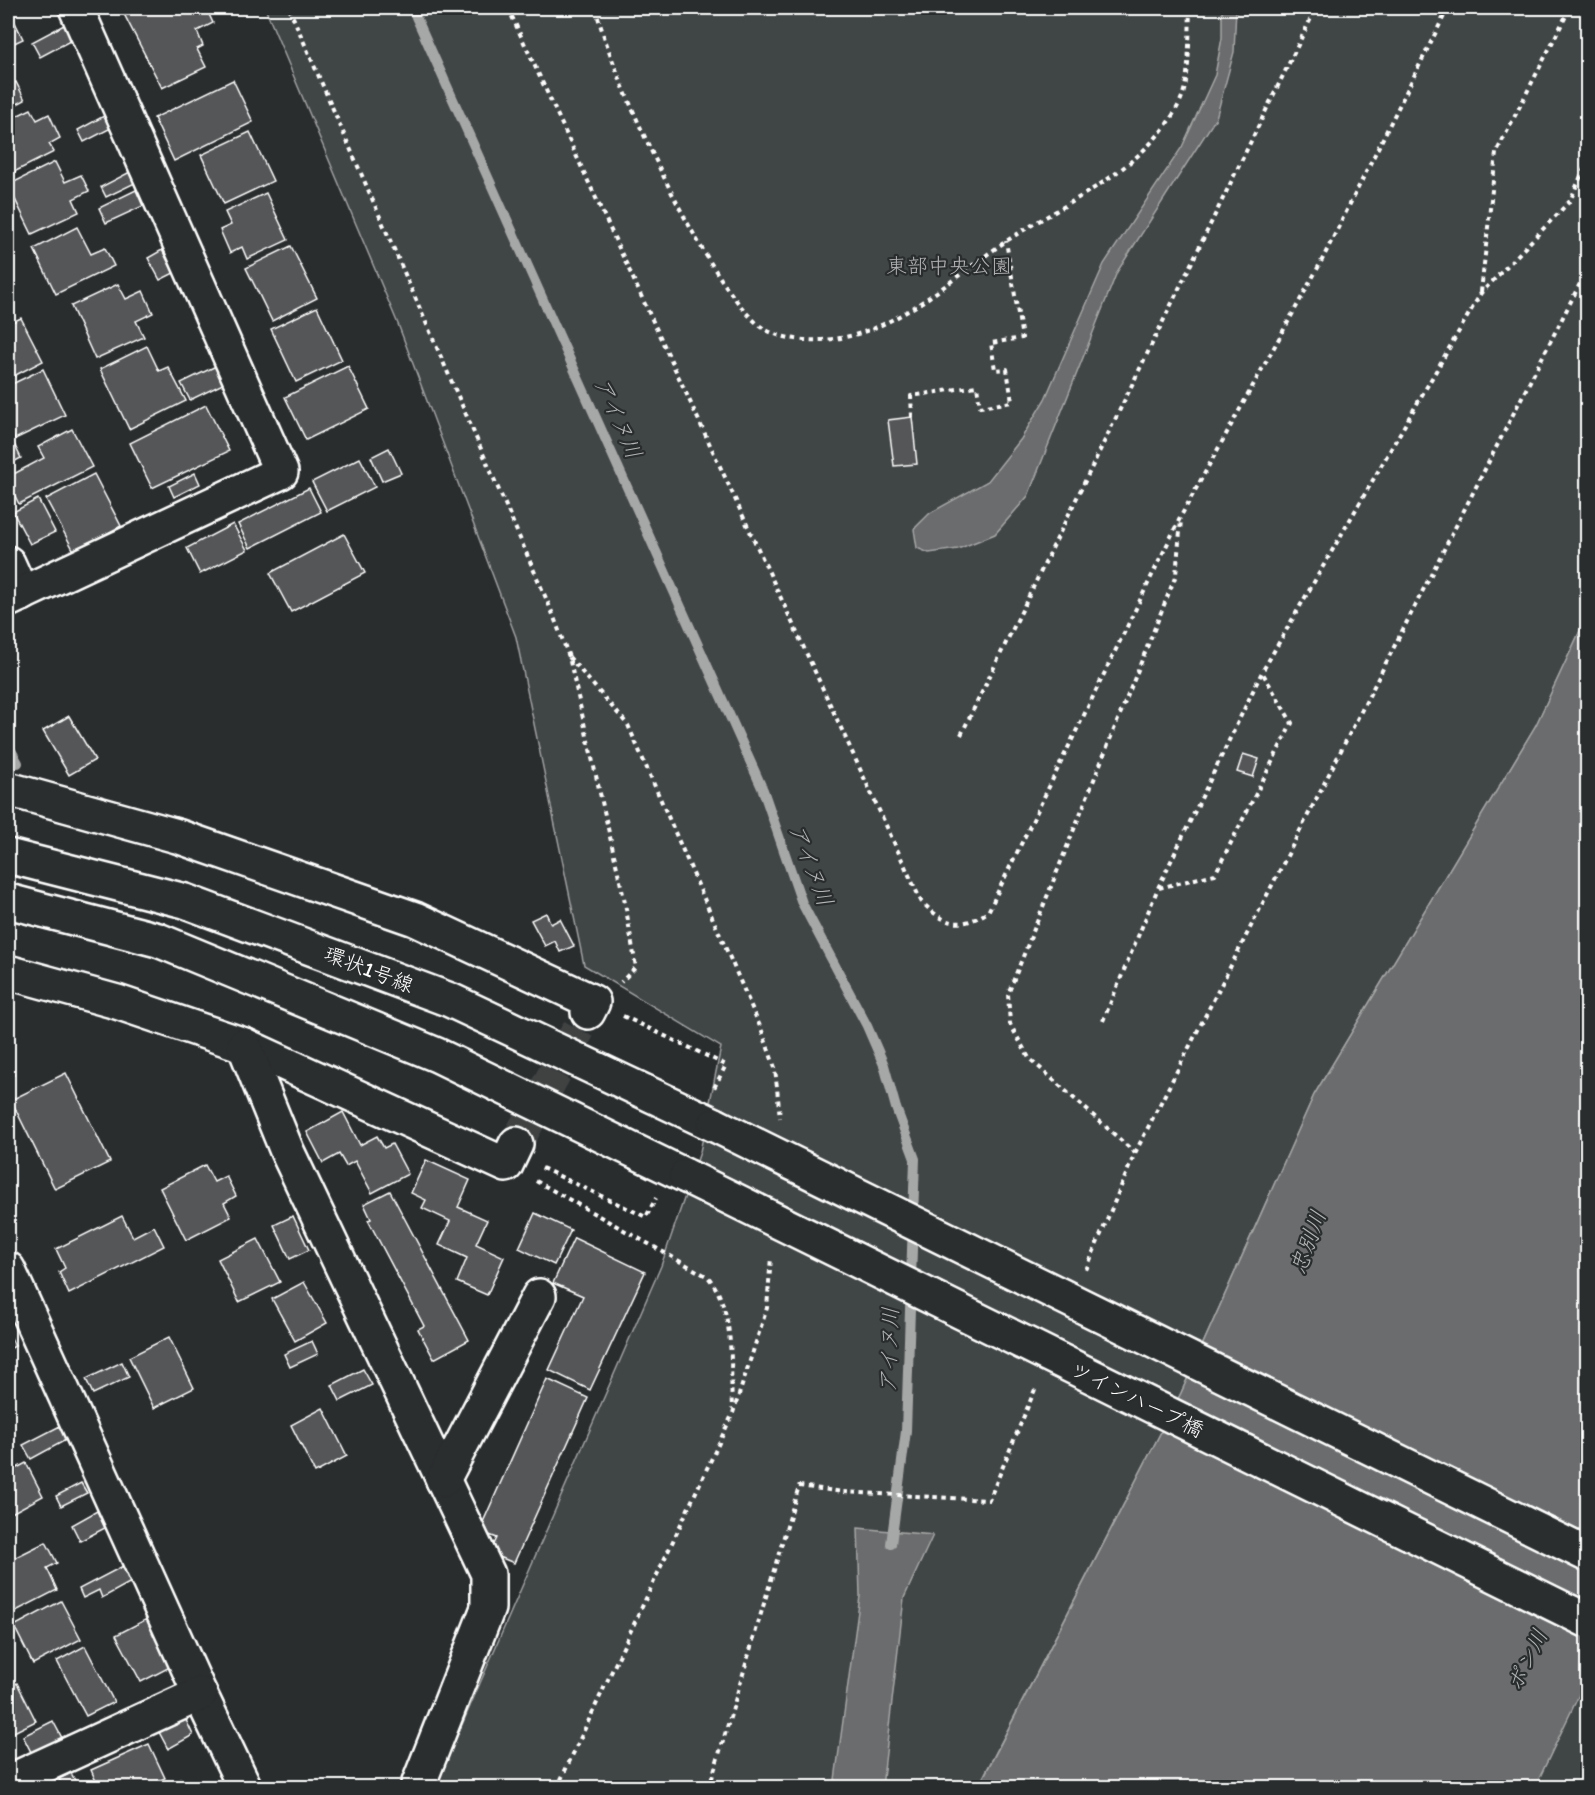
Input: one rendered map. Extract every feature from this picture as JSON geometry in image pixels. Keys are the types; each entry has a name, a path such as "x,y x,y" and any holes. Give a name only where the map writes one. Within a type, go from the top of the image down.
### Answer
{"street":[{"path":"8,563 15,597 281,472 76,8"},
{"path":"8,789 177,836 414,919 598,1008"},
{"name":"環状1号線","path":"8,856 185,900 450,1000 715,1125 1587,1555"},
{"name":"ツインハープ橋","path":"8,901 158,940 437,1055 687,1176 1587,1621"},
{"path":"8,972 117,1002 244,1045 520,1158"},
{"path":"244,1045 287,1151 488,1574 488,1608 417,1788"},
{"path":"8,1269 200,1694 245,1788"},
{"path":"443,1480 538,1296"},
{"path":"8,1782 200,1694"}],"path":[{"path":"289,8 552,612 569,657 625,903 636,967"},
{"path":"508,8 921,901 934,915 953,924 973,922 988,912 1181,516 1320,264 1448,8"},
{"path":"596,8 617,70 669,188 720,281 739,306 767,331 796,339 833,339 856,334 913,310 1006,241 1128,164 1159,134 1184,94 1190,8"},
{"path":"961,735 1316,8"},
{"path":"1481,293 1496,153 1570,8"},
{"path":"1102,1020 1158,888 1262,672 1481,293 1570,201 1587,160"},
{"path":"912,417 911,396 977,386 980,407 1012,402 1006,369 995,370 991,343 1022,338 1006,241"},
{"path":"1084,1272 1135,1153 1587,267"},
{"path":"1135,1153 1029,1058 1010,1024 1008,994 1176,575 1181,516"},
{"path":"569,657 628,725 762,1031 775,1068 781,1106 779,1130"},
{"path":"1158,888 1215,874 1292,723 1262,672"},
{"path":"598,1008 726,1065 714,1088"},
{"path":"520,1158 646,1217 657,1198"},
{"path":"520,1158 708,1277 723,1301 733,1413"},
{"path":"557,1788 733,1413 767,1308 771,1248"},
{"path":"709,1788 799,1486 843,1492 989,1500 1039,1381"}],"green space":[{"name":"東部中央公園","path":"265,8 1587,8 1587,616 1536,725 1314,1095 1181,1393 978,1787 435,1787 661,1266 700,1152 721,1047 584,965 516,637 398,324"},
{"path":"1587,1676 1587,1787 1535,1787"}],"water":[{"path":"1222,8 1236,8 1234,52 1216,118 1117,272 1028,496 995,534 958,549 929,553 917,548 914,529 930,513 988,481 1021,439 1045,399 1104,264 1182,147 1215,75 1222,38"},
{"path":"1587,616 1588,1676 1535,1787 978,1788 1181,1393 1314,1095 1536,725"},
{"path":"858,1528 933,1535 904,1598 882,1787 834,1787 860,1596"}],"building":[{"path":"8,8 23,39 8,46"},
{"path":"132,8 206,8 213,23 197,31 203,46 197,49 206,67 162,88 123,12"},
{"path":"64,25 72,40 40,57 32,42"},
{"path":"233,80 253,122 174,161 154,118"},
{"path":"16,82 25,100 8,109 8,86"},
{"path":"31,109 37,120 49,114 60,138 49,144 54,152 10,174 8,170 8,120"},
{"path":"104,116 111,128 84,142 78,130"},
{"path":"250,132 273,181 224,204 201,155"},
{"path":"55,162 65,182 81,175 89,191 73,199 79,212 32,234 8,185"},
{"path":"130,172 135,183 106,197 101,187"},
{"path":"136,190 143,206 106,223 99,208"},
{"path":"266,193 288,240 247,259 242,247 230,253 220,230 231,225 225,212"},
{"path":"77,227 91,254 105,248 114,266 56,294 34,249"},
{"path":"291,246 317,298 272,321 246,268"},
{"path":"162,250 174,273 160,280 148,258"},
{"path":"118,284 126,299 143,291 153,313 136,321 144,337 95,359 71,306"},
{"path":"8,294 13,305 8,308"},
{"path":"317,307 342,360 296,382 271,329"},
{"path":"21,318 43,361 8,379 8,324"},
{"path":"147,346 159,371 168,367 186,401 129,429 100,369"},
{"path":"216,366 225,383 190,400 181,383"},
{"path":"348,366 369,409 306,440 285,397"},
{"path":"43,369 65,415 15,439 8,428 8,386"},
{"path":"206,405 229,451 152,488 130,443"},
{"path":"912,417 917,464 894,466 888,420"},
{"path":"72,429 92,467 19,504 8,482 8,477 44,458 38,447"},
{"path":"14,444 21,458 8,465 8,447"},
{"path":"389,448 401,473 382,481 371,457"},
{"path":"360,458 375,487 327,511 312,482"},
{"path":"195,473 200,484 174,497 169,486"},
{"path":"94,474 121,526 74,551 46,499"},
{"path":"309,488 321,512 250,548 238,524"},
{"path":"38,499 55,532 30,544 13,512"},
{"path":"233,524 247,550 200,574 187,548"},
{"path":"344,534 365,573 291,612 270,573"},
{"path":"69,716 95,760 69,775 43,731"},
{"path":"1243,754 1259,759 1253,777 1237,772"},
{"path":"546,913 551,924 560,919 574,946 560,952 555,941 545,946 531,920"},
{"path":"8,1061 14,1075 8,1078"},
{"path":"66,1073 110,1162 55,1189 11,1100"},
{"path":"343,1112 360,1145 377,1136 384,1148 392,1144 408,1174 372,1193 355,1161 346,1166 339,1154 323,1163 307,1132"},
{"path":"426,1160 470,1180 458,1207 487,1220 476,1244 504,1257 487,1295 457,1282 467,1258 439,1245 450,1221 422,1208 426,1200 411,1193"},
{"path":"205,1165 214,1182 226,1176 236,1196 224,1203 231,1217 186,1240 160,1188"},
{"path":"390,1191 469,1340 434,1359 418,1329 424,1326 368,1220 371,1219 364,1204"},
{"path":"535,1213 571,1230 554,1265 519,1248"},
{"path":"122,1216 133,1237 154,1226 164,1246 69,1294 59,1272 65,1268 56,1249"},
{"path":"293,1216 309,1250 290,1259 274,1225"},
{"path":"574,1238 645,1272 590,1390 549,1370 583,1296 553,1283"},
{"path":"258,1239 280,1282 239,1302 218,1259"},
{"path":"304,1282 327,1323 295,1341 272,1299"},
{"path":"8,1332 15,1346 8,1350"},
{"path":"169,1337 194,1388 154,1408 129,1357"},
{"path":"312,1341 318,1354 290,1367 284,1354"},
{"path":"122,1362 129,1377 93,1394 86,1379"},
{"path":"363,1369 372,1385 340,1401 332,1385"},
{"path":"547,1379 588,1398 514,1563 490,1553 497,1538 479,1531"},
{"path":"323,1408 347,1456 315,1473 291,1425"},
{"path":"60,1426 66,1440 31,1459 23,1445"},
{"path":"13,1462 17,1468 26,1463 43,1496 8,1515 8,1465"},
{"path":"81,1483 87,1493 61,1506 56,1496"},
{"path":"97,1511 105,1528 80,1541 72,1525"},
{"path":"46,1542 57,1563 47,1568 57,1590 14,1612 8,1599 8,1561"},
{"path":"125,1565 133,1581 102,1598 99,1590 83,1598 79,1589"},
{"path":"61,1601 81,1639 33,1664 14,1626"},
{"path":"147,1619 172,1666 141,1682 116,1635"},
{"path":"85,1646 114,1702 86,1716 57,1661"},
{"path":"17,1683 36,1721 8,1735 8,1688"},
{"path":"185,1718 193,1735 168,1749 159,1732"},
{"path":"53,1721 62,1738 32,1754 23,1736"},
{"path":"149,1744 165,1778 144,1788 99,1788 91,1770"},
{"path":"71,1773 79,1788 64,1788 59,1779"},
{"path":"180,1779 185,1788 165,1788"}],"waterway":[{"name":"アイヌ川","path":"412,8 763,790 802,903 867,1026 884,1065 896,1108 915,1159 906,1431 891,1544"},
{"path":"8,745 18,763"}],"tunnel":[{"path":"516,1144 588,1012"}],"water label":[{"name":"忠別川","path":"1308,1242"},
{"name":"ポン川","path":"1527,1660"}]}
